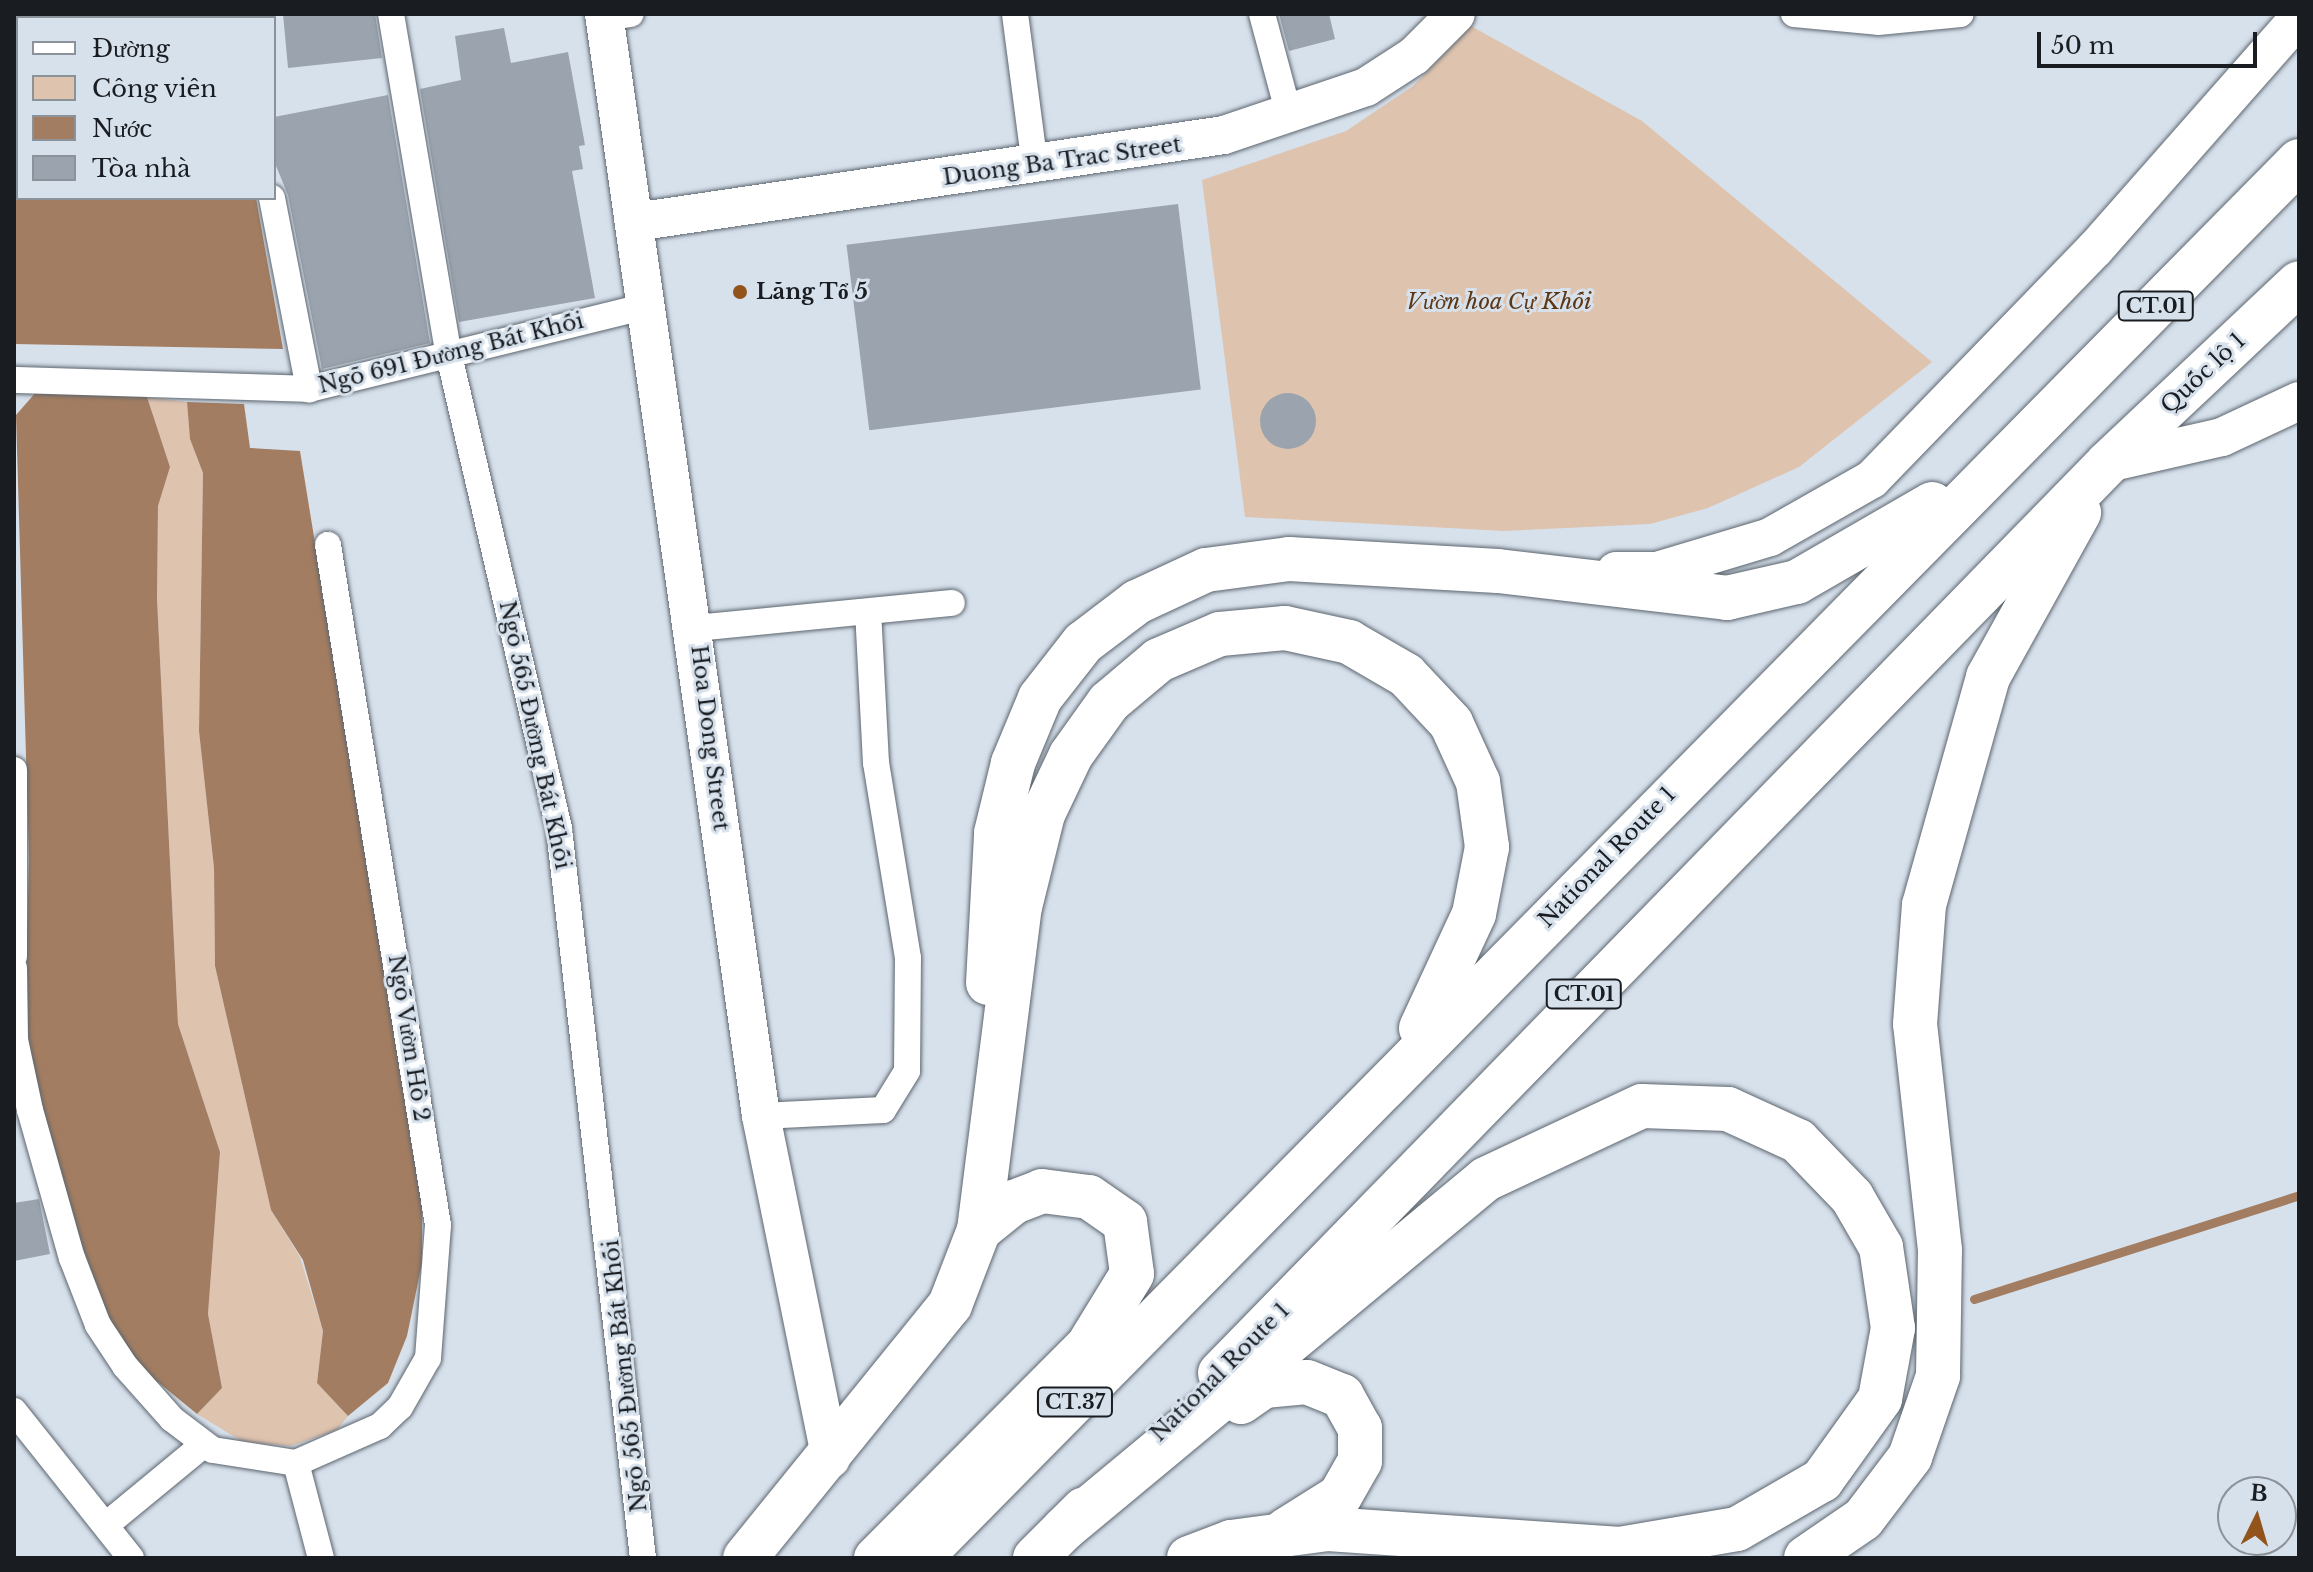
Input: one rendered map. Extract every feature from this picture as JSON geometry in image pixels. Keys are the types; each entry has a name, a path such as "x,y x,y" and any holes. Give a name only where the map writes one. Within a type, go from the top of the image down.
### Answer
{"highway":[{"name":"National Route 1","path":"920,1558 2299,161"},
{"name":"Quốc lộ 1","path":"2108,463 2299,283"},
{"path":"991,1097 986,923 996,833 1040,698 1083,643 1137,602 1206,570 1289,559 1498,571 1727,598 1797,582 1871,545 2013,451"},
{"path":"1806,1558 1863,1519 1910,1457 1938,1376 1940,1250 1915,1024 1924,905 1988,677 2108,463"},
{"name":"National Route 1","path":"1050,1544 2108,463"},
{"path":"745,1558 831,1459 950,1305 979,1230 991,1097 1020,907 1043,814 1071,755 1109,702 1159,660 1220,634 1285,628 1349,642 1406,675 1451,723 1478,782 1487,847 1474,914 1445,986 1389,1084"},
{"path":"1050,1544 1486,1179 1642,1106 1728,1109 1798,1141 1852,1197 1881,1247 1893,1328 1880,1399 1822,1480 1768,1515 1708,1538 1620,1549 1362,1528 1281,1532 1189,1558"},
{"path":"979,1230 1042,1191 1089,1197 1125,1222 1132,1274 1091,1341"},
{"path":"1050,1544 1264,1386 1307,1382 1342,1396 1353,1411 1360,1461 1340,1496 1281,1532"}],"main road":[{"path":"875,1558 1091,1341 1230,1247"}],"street":[{"name":"Ngõ 565 Đường Bát Khối","path":"391,14 448,351 559,829 643,1558"},
{"path":"1015,14 1035,165"},
{"path":"1262,14 1289,115"},
{"name":"Duong Ba Trac Street","path":"635,222 1224,135 1289,115 1392,72 1456,14"},
{"path":"1794,14 1878,22 1961,14"},
{"name":"Hoa Dong Street","path":"614,15 635,222 696,628 761,1116 831,1459"},
{"path":"1498,571 1657,571 1770,537 1872,479 2095,249 2299,18"},
{"path":"272,200 309,389"},
{"name":"Ngõ 691 Đường Bát Khối","path":"14,380 309,389 448,351 647,306"},
{"path":"2108,463 2222,437 2299,401"},
{"name":"Ngõ Vườn Hồ 2","path":"296,1463 358,1439 400,1407 428,1358 438,1296 438,1225 328,545"},
{"path":"696,628 952,603"},
{"path":"761,1116 883,1110 907,1071 908,958 876,763 868,612"},
{"path":"14,770 14,956"},
{"path":"14,968 14,1040 72,1258 98,1325 146,1391 203,1445 296,1463 321,1558"},
{"path":"14,1411 131,1558"},
{"path":"106,1525 203,1445"}],"green space":[{"name":"Vườn hoa Cự Khối","path":"1471,26 1642,121 1932,362 1799,467 1708,508 1650,524 1504,531 1245,517 1202,180 1346,131 1413,86"},
{"path":"147,397 187,402 190,439 203,473 199,731 214,868 215,966 271,1210 300,1257 323,1331 317,1383 348,1416 337,1430 291,1446 243,1442 197,1414 222,1388 208,1314 220,1152 178,1024 157,599 158,506 170,467"}],"water":[{"path":"14,14 219,14 16,16 16,200 256,200 283,349 14,344"},
{"path":"37,391 147,397 170,467 158,506 157,599 178,1024 220,1152 208,1314 222,1388 197,1414 137,1365 115,1336 69,1210 35,1080 25,1017 29,858 16,415"},
{"path":"187,402 244,404 250,448 300,451 422,1199 422,1263 407,1336 388,1383 348,1416 317,1383 323,1331 303,1260 271,1210 215,966 214,868 199,731 203,473 190,439"}],"building":[{"path":"283,14 375,14 382,58 288,68"},
{"path":"1279,14 1329,14 1335,39 1289,51"},
{"path":"504,28 511,63 568,52 585,145 579,146 583,169 572,171 595,298 459,322 420,89 461,80 455,36"},
{"path":"388,95 430,343 322,369 288,195 276,166 276,117"},
{"path":"1178,204 1201,390 869,430 846,245"},
{"path":"1288,393 1308,401 1316,421 1308,441 1288,449 1268,441 1260,421 1268,401"},
{"path":"39,1199 50,1254 14,1261 14,1203"}],"waterway":[{"path":"1974,1299 2299,1195"}],"place":[{"name":"Lăng Tổ 5","path":"740,292"}]}
